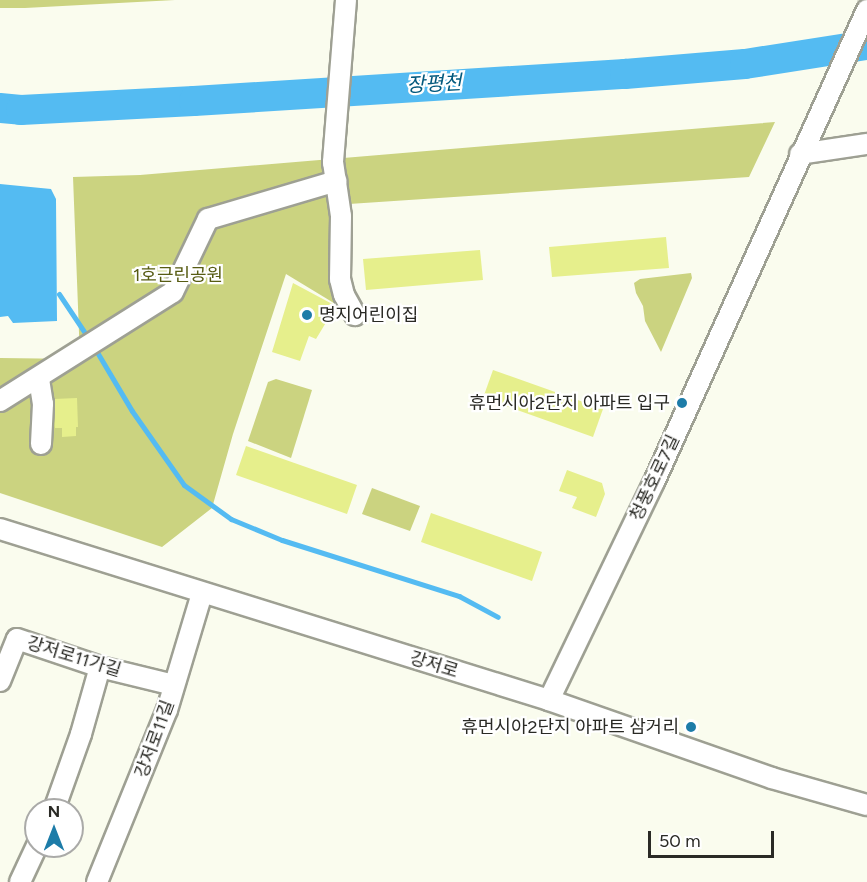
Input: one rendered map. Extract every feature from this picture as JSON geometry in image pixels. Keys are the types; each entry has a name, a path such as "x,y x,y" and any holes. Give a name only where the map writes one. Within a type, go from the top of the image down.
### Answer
{"street":[{"path":"346,0 335,171 341,216 340,279 344,295 355,315"},
{"name":"청풍호로7길","path":"549,700 654,482 814,122 867,10"},
{"path":"800,154 867,144"},
{"path":"0,401 173,292 208,219 335,171"},
{"path":"39,378 43,404 41,444"},
{"name":"강저로","path":"0,529 549,700 772,778 867,805"},
{"name":"강저로11길","path":"97,882 134,796 174,685 202,593"},
{"name":"강저로11가길","path":"0,681 17,639 100,667 174,685"},
{"path":"58,798 81,734 100,667"},
{"path":"20,882 32,858"}],"green space":[{"path":"0,0 175,0 0,8"},
{"name":"1호근린공원","path":"775,122 749,177 349,204 347,311 286,274 233,434 212,508 162,547 0,493 0,358 80,359 73,177 140,175"},
{"path":"691,273 692,278 661,352 645,321 643,306 634,283 640,279"},
{"path":"276,379 312,390 291,458 248,441 268,382"},
{"path":"372,488 420,506 410,531 362,514"}],"water":[{"path":"0,184 51,189 56,199 57,321 13,323 8,316 0,317"}],"building":[{"path":"666,237 669,268 552,277 549,247"},
{"path":"480,250 483,280 366,290 363,259"},
{"name":"명지어린이집","path":"293,283 336,306 316,339 309,336 300,361 272,352"},
{"path":"493,370 603,409 593,437 483,398"},
{"path":"77,398 76,436 62,437 62,428 55,428 54,399"},
{"path":"246,446 357,485 347,514 236,475"},
{"path":"567,470 602,483 605,494 596,517 572,508 577,497 559,491"},
{"path":"431,513 542,552 532,581 421,542"}],"waterway":[{"name":"장평천","path":"0,108 21,110 194,101 625,74 745,64 867,45"},
{"path":"59,294 89,339"},
{"path":"94,347 132,411 184,485 231,519 282,540 459,596 498,617"}],"place":[{"name":"명지어린이집","path":"307,315"},
{"name":"휴먼시아2단지 아파트 입구","path":"682,403"},
{"name":"휴먼시아2단지 아파트 삼거리","path":"691,727"}]}
